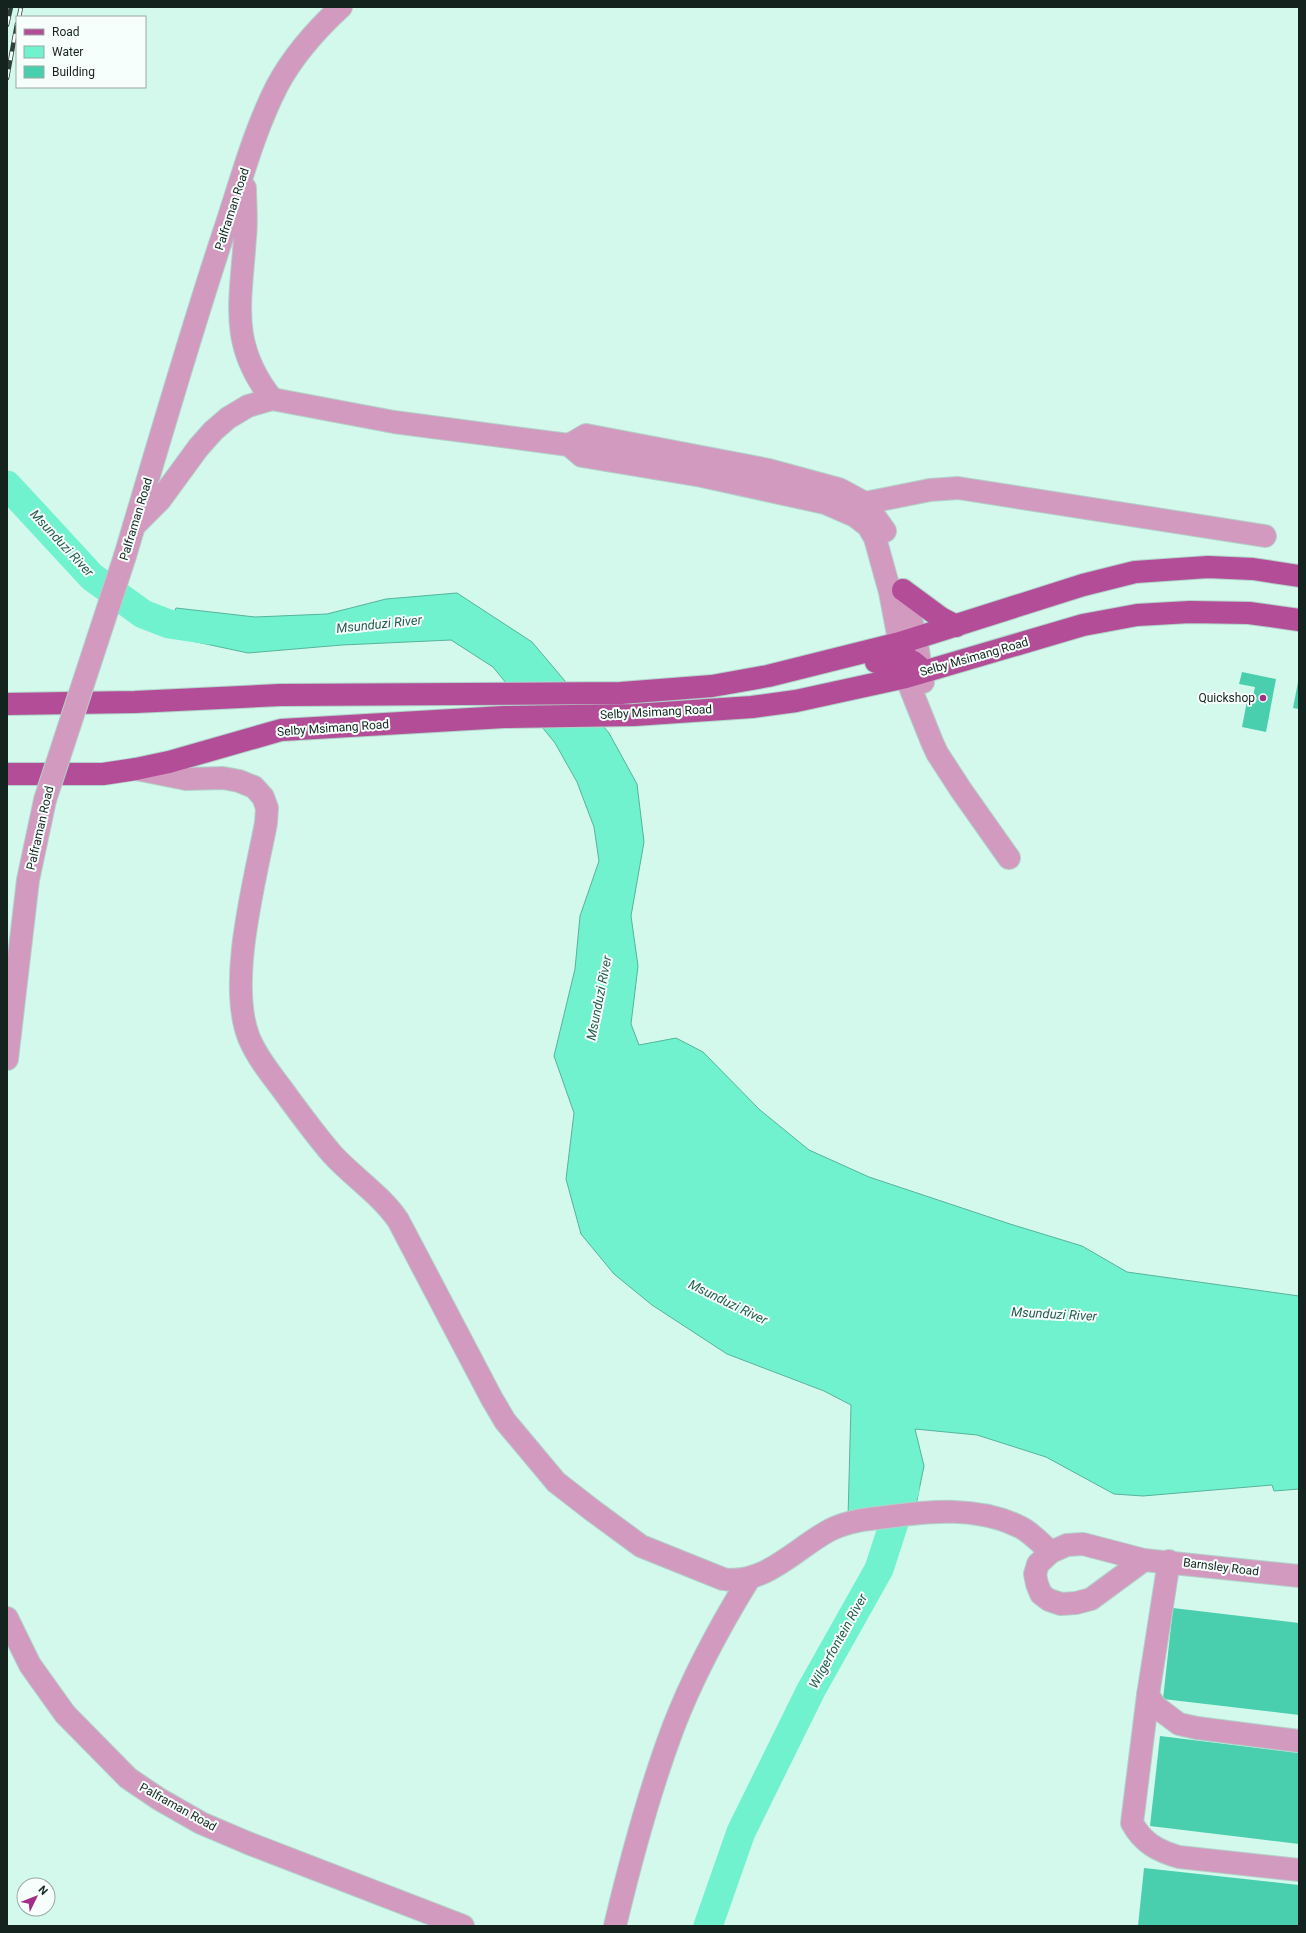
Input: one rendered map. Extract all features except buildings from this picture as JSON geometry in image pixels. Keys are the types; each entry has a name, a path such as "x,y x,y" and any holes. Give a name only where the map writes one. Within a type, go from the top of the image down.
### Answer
{"main road":[{"name":"Selby Msimang Road","path":"7,774 103,774 136,769 169,762 281,730 504,717 634,715 752,707 796,701 910,657 956,626 1083,585 1135,572 1208,567 1253,569 1299,576"},
{"path":"903,590 941,618 956,626"},
{"name":"Selby Msimang Road","path":"7,704 135,702 280,695 621,694 712,686 768,676 824,662 910,657 1137,615 1190,612 1249,613 1299,620"}],"lane":[{"name":"Palframan Road","path":"7,1059 28,880 45,800 125,556 195,321 244,170 262,120 277,86 296,56 320,26 342,7"},
{"path":"244,170 246,236 239,300 240,324 243,344 249,363 260,383 272,398"},
{"path":"134,526 160,500 198,448 213,431 228,418 248,406 272,398 394,422 569,445 582,456 702,476 825,503 855,516 868,526 879,549 910,657 926,724 937,753 1009,858"},
{"path":"569,445 586,434 674,451 769,470 839,489 865,504 878,519 886,532 903,590 910,657"},
{"path":"865,504 942,488 958,488 1265,536"},
{"path":"136,769 186,779 223,778 239,780 254,787 263,797 267,808 266,822 249,911 241,978 241,1005 249,1038 261,1060 302,1116 333,1154 390,1208 398,1220 505,1421 556,1482 641,1546 723,1579 735,1581 749,1579 764,1572 832,1530 853,1521 919,1512 961,1512 998,1519 1021,1527 1051,1552"},
{"name":"Barnsley Road","path":"1144,1560 1091,1599 1076,1603 1061,1604 1045,1597 1041,1594 1035,1574 1038,1564 1051,1552 1067,1545 1083,1544 1144,1560 1169,1561 1299,1576"},
{"path":"1169,1561 1148,1695 1132,1823 1138,1835 1148,1844 1163,1852 1180,1857 1299,1870"},
{"path":"615,1926 634,1846 673,1727 715,1638 749,1579"},
{"name":"Palframan Road","path":"7,1618 30,1665 65,1714 128,1778 159,1799 202,1823 248,1843 463,1926"},
{"path":"1148,1695 1155,1706 1179,1724 1197,1728 1299,1741"}],"water":[{"path":"457,593 532,642 609,733 637,784 644,842 631,916 638,966 631,1024 639,1045 676,1038 703,1052 760,1110 809,1150 869,1177 1010,1224 1082,1246 1127,1272 1299,1296 1299,1489 1274,1491 1272,1485 1143,1496 1114,1494 1046,1457 977,1435 915,1429 924,1466 915,1510 848,1518 851,1405 824,1391 727,1354 652,1305 614,1274 581,1234 566,1179 574,1113 554,1056 575,969 580,916 599,861 594,827 577,782 555,743 493,667 451,640 342,645 248,653 164,635 176,608 255,617 327,614 386,599"}],"waterway":[{"name":"Msunduzi River","path":"7,485 92,577 143,614 169,624 209,630"},
{"name":"Wilgerfontein River","path":"708,1926 741,1832 811,1690 879,1569 905,1489"}],"railway":[{"path":"7,25 11,7"},
{"path":"19,16 21,7"},
{"path":"7,78 16,29"}],"place":[{"name":"Quickshop","path":"1263,698"}]}
